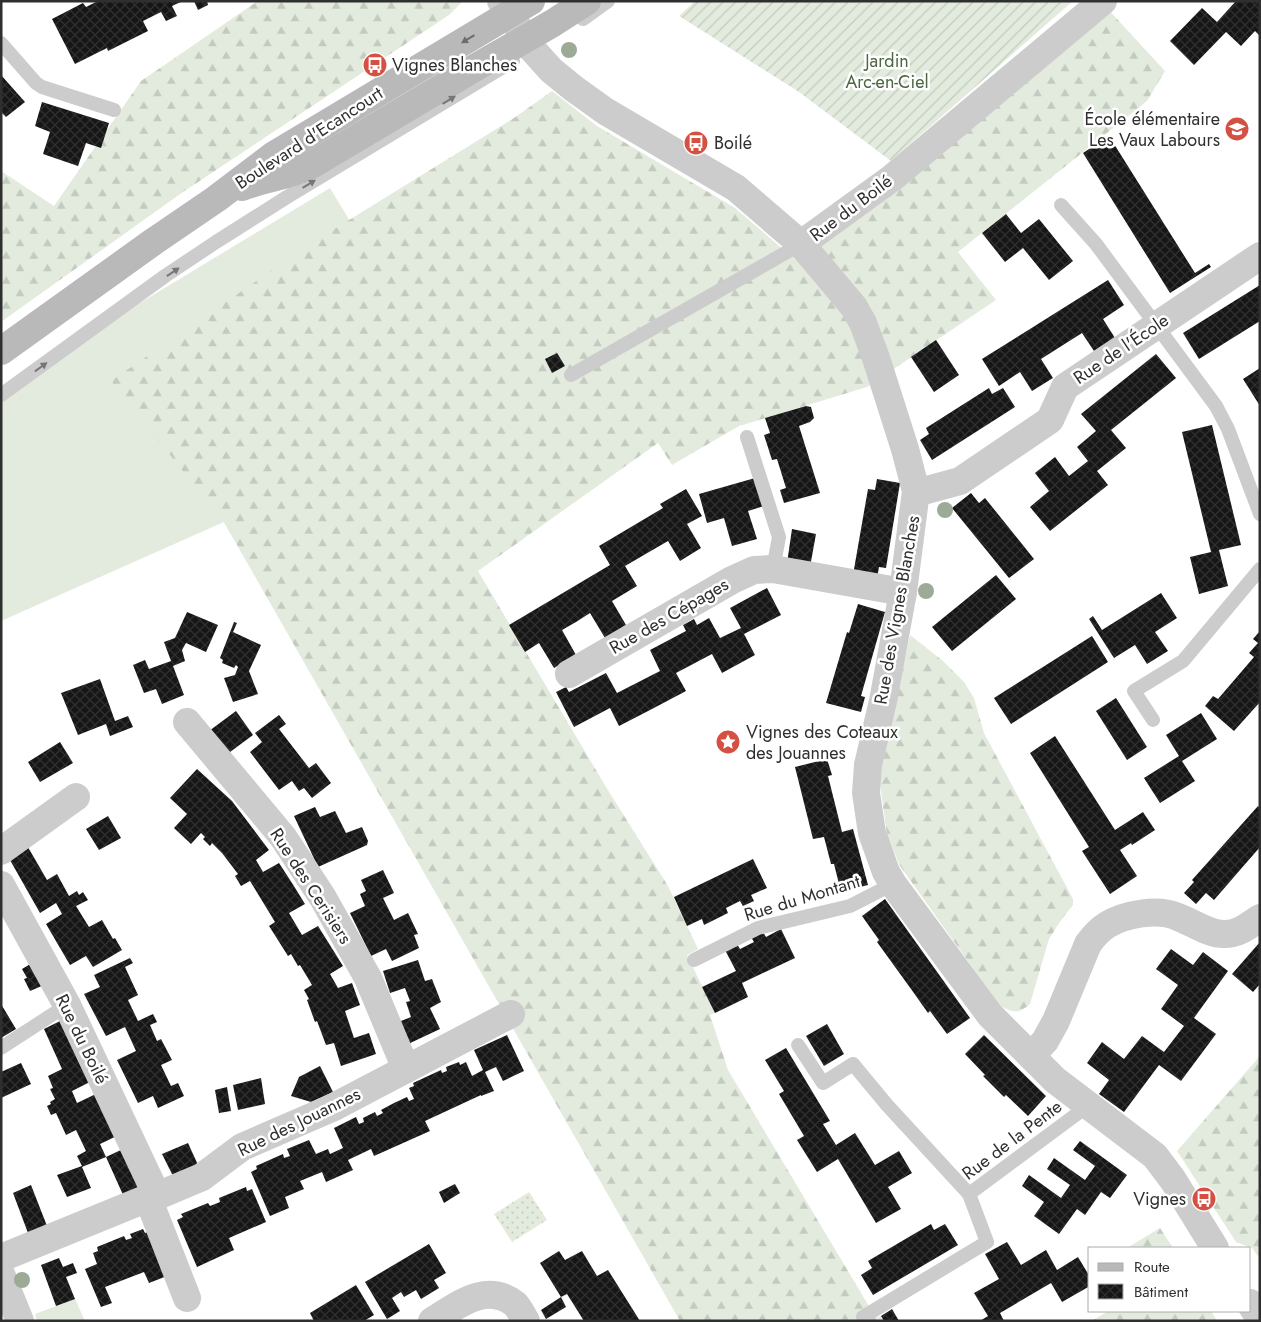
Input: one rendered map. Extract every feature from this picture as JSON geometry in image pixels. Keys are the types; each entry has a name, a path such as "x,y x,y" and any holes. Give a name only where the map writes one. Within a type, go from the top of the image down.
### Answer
{"main road":[{"name":"Boulevard d'Ecancourt","path":"216,199 258,180 294,172 313,164 529,44 587,1"},
{"name":"Boulevard d'Ecancourt","path":"1,351 216,199 274,155 514,6"}],"street":[{"name":"Rue du Boilé","path":"800,244 892,178 1103,1"},
{"name":"Rue des Vignes Blanches","path":"514,6 529,44 551,70 573,88 637,130 736,188 800,244 854,307 863,323 876,358 905,449 916,491 903,592 885,692 870,757 866,793 872,832 886,872 985,1008 1055,1080 1155,1156 1173,1180 1214,1247"},
{"name":"Rue de l'École","path":"916,491 960,482 1050,420 1064,387 1260,256"},
{"name":"Rue des Cépages","path":"569,674 732,580 754,570 773,569 903,592"},
{"name":"Rue des Cerisiers","path":"188,722 283,837 323,898 368,978 406,1068"},
{"path":"1,851 76,797"},
{"name":"Rue du Boilé","path":"1,885 67,1006 153,1197 187,1298"},
{"path":"1031,1056 1045,1041 1056,1021 1088,944 1107,925 1137,915 1164,913 1175,915 1210,931 1223,934 1234,933 1244,929 1260,918"},
{"name":"Rue des Jouannes","path":"1,1258 202,1176 242,1147 332,1108 511,1014"},
{"path":"1,1274 20,1321"},
{"path":"432,1321 470,1298 484,1294 500,1296 516,1305 526,1321"},
{"path":"1251,1305 1260,1319"}],"lane":[{"path":"1,395 165,276 216,242 529,44 576,24 608,1"},
{"path":"1,43 36,83 42,87 114,110"},
{"path":"1060,205 1096,244 1216,406 1228,429 1260,514"},
{"name":"Rue du Boilé","path":"571,375 800,244"},
{"path":"747,437 779,537 773,569"},
{"path":"1153,720 1134,692 1183,660 1260,569"},
{"name":"Rue du Montant","path":"694,960 758,928 850,906 893,884"},
{"path":"1,1048 67,1006"},
{"path":"798,1045 822,1083 853,1064 887,1105 969,1194"},
{"name":"Rue de la Pente","path":"863,1317 987,1242 969,1194 1089,1105"}],"green space":[{"path":"258,1 463,1 449,15 183,192 1,322 1,171 54,206 141,81"},
{"name":"Jardin Arc-en-Ciel","path":"695,1 1073,1 891,161 799,92 679,16"},
{"path":"1106,7 1165,71 1147,101 958,252 996,300 867,387 739,426 672,465 658,443 478,571 606,787 668,886 698,949 687,955 715,1013 710,1015 728,1070 876,1318 881,1316 884,1321 680,1321 225,524 111,381 307,246 514,118 552,91 597,126 735,208 791,256"},
{"path":"330,188 467,414 1,621 1,387"},
{"path":"910,635 943,661 964,682 974,698 984,733 1073,899 1073,905 1049,939 1030,1004 1019,1011 1012,1011 1000,1006 900,866 887,835 880,784 884,745"},
{"path":"1260,1056 1260,1259 1251,1247 1236,1242 1177,1151"},
{"path":"529,1192 547,1220 512,1242 494,1214"},
{"path":"1160,1228 1172,1247 1129,1247"},
{"path":"75,1299 85,1321 37,1321 35,1314"},
{"path":"1106,1312 1212,1312 1217,1321 1092,1321"}],"building":[{"path":"98,1 183,1 172,6 177,16 166,21 161,12 143,21 148,31 108,51 107,48 75,64 52,19 83,3 86,7"},
{"path":"194,1 207,1 208,5 198,10"},
{"path":"1236,1 1260,1 1260,36 1255,31 1241,46 1226,32 1194,65 1170,41 1202,8 1217,22"},
{"path":"1,75 25,102 6,117 1,112"},
{"path":"42,102 109,123 101,148 86,143 78,166 43,154 50,132 35,126"},
{"path":"1109,136 1195,273 1209,264 1211,267 1170,293 1083,153"},
{"path":"1006,214 1021,233 1039,219 1073,261 1049,280 1023,248 1005,262 982,233"},
{"path":"1108,280 1124,305 1103,319 1115,338 1094,351 1082,333 1041,359 1053,378 1032,391 1020,372 999,386 982,359"},
{"path":"1260,285 1260,321 1199,359 1183,333"},
{"path":"936,340 959,375 934,392 911,357"},
{"path":"557,353 565,366 552,373 545,359"},
{"path":"1156,354 1176,378 1111,430 1126,448 1097,471 1108,485 1050,531 1030,507 1049,491 1035,473 1055,457 1069,476 1088,461 1077,447 1096,431 1081,414"},
{"path":"1260,368 1260,406 1243,379"},
{"path":"989,388 992,394 1003,388 1015,407 932,460 920,440 929,434 926,428"},
{"path":"806,406 811,407 814,418 810,422 799,426 820,493 784,503 780,490 786,488 777,459 772,460 764,435 770,433 765,418"},
{"path":"1212,425 1241,545 1219,550 1228,586 1199,594 1190,557 1211,552 1182,432"},
{"path":"755,478 764,506 748,511 757,539 732,546 724,518 707,523 699,494"},
{"path":"877,479 900,483 886,568 879,567 877,579 853,575 868,489 875,490"},
{"path":"686,489 702,516 687,524 701,548 680,561 668,541 625,566 637,586 612,601 626,625 605,638 590,613 562,630 576,655 554,668 539,643 525,652 509,625 610,565 599,546 663,508 660,504"},
{"path":"971,493 979,503 985,498 1034,559 1009,578 952,508"},
{"path":"792,529 816,534 810,567 787,563"},
{"path":"996,575 1016,599 952,651 932,627"},
{"path":"767,588 781,615 744,634 755,655 722,673 712,654 676,673 686,691 652,709 619,726 610,708 574,727 556,692 566,687 569,692 606,673 617,693 660,671 650,650 686,631 683,625 694,619 697,625 709,618 720,638 741,628 730,608"},
{"path":"1161,593 1177,618 1155,632 1168,651 1147,664 1135,645 1114,658 1089,619 1093,616 1102,630"},
{"path":"858,604 885,612 861,696 865,697 861,712 826,703 847,632 849,633"},
{"path":"187,612 218,625 206,652 186,643 182,650 185,661 173,666 184,695 162,704 156,689 144,693 133,665 145,660 149,669 171,661 164,642 175,638"},
{"path":"234,622 237,623 233,632 261,645 249,671 258,694 233,702 224,678 235,675 238,667 236,665 234,668 222,663 223,660 220,658"},
{"path":"1260,631 1260,702 1234,731 1205,706 1213,696 1218,699 1254,657 1249,653 1258,643 1253,639"},
{"path":"1092,636 1108,662 1011,724 994,698"},
{"path":"100,679 115,721 128,716 133,727 110,736 106,724 78,735 61,693"},
{"path":"1116,698 1147,747 1127,760 1096,711"},
{"path":"236,711 253,735 226,755 209,731"},
{"path":"1201,713 1217,739 1182,761 1195,781 1160,803 1144,778 1179,756 1166,735"},
{"path":"279,715 286,724 279,729 309,768 316,763 331,783 312,798 304,788 299,791 292,781 279,790 250,752 262,742 255,733"},
{"path":"1055,736 1115,830 1143,812 1155,830 1132,845 1131,843 1120,850 1137,876 1110,894 1082,851 1089,847 1030,753"},
{"path":"60,742 73,763 40,782 28,762"},
{"path":"827,759 832,775 828,776 842,832 853,829 868,885 841,892 834,864 831,864 824,837 813,839 795,767"},
{"path":"197,769 232,801 269,850 256,860 263,872 279,863 292,883 305,904 289,913 302,935 318,926 343,966 330,974 338,988 352,983 360,1005 345,1011 354,1038 369,1033 376,1054 341,1066 334,1043 326,1045 307,1000 309,999 304,990 312,985 291,954 288,956 269,926 275,922 250,881 241,886 235,876 238,874 212,843 210,846 203,839 205,837 201,833 191,844 174,828 187,814 170,798"},
{"path":"1258,806 1260,808 1260,847 1214,900 1206,893 1196,904 1184,893 1194,882 1192,880"},
{"path":"315,807 320,817 335,811 346,833 362,827 368,841 367,845 318,867 294,816"},
{"path":"108,816 121,838 99,850 86,829"},
{"path":"25,842 47,880 57,874 69,896 77,891 79,895 83,892 88,900 76,906 89,927 102,920 122,950 93,967 86,956 70,965 46,924 62,914 56,903 40,913 6,853"},
{"path":"753,859 767,888 751,895 754,901 743,906 740,901 726,908 728,913 704,925 702,919 687,926 674,897"},
{"path":"383,870 394,893 383,898 394,920 408,913 418,934 414,935 419,948 392,961 386,949 371,956 350,913 365,906 360,894 366,891 361,880"},
{"path":"885,899 970,1018 947,1034 930,1011 928,1013 877,942 879,940 862,916"},
{"path":"781,929 795,958 742,983 748,997 715,1013 702,987 736,971 725,950 737,944 740,949 754,942 751,937 763,932 766,937"},
{"path":"1260,942 1260,984 1253,992 1232,974"},
{"path":"1171,949 1193,965 1203,952 1228,971 1194,1018 1216,1034 1181,1081 1159,1065 1124,1112 1099,1094 1109,1080 1087,1063 1102,1042 1124,1059 1142,1036 1164,1052 1184,1026 1161,1009 1178,985 1156,969"},
{"path":"130,958 133,963 125,967 138,995 128,1000 138,1021 153,1014 157,1022 150,1025 157,1041 161,1039 172,1060 161,1065 171,1086 178,1083 184,1096 158,1108 153,1096 138,1103 117,1060 136,1051 125,1027 106,1036 84,994 100,987 94,975"},
{"path":"418,960 425,981 432,979 441,1002 430,1008 440,1029 406,1045 396,1023 411,1017 406,1002 410,1001 405,988 390,993 383,971"},
{"path":"32,963 44,985 30,991 24,979 27,978 22,969"},
{"path":"1,1004 16,1029 1,1038"},
{"path":"62,1020 92,1081 72,1091 77,1103 98,1093 119,1135 100,1144 106,1157 82,1167 91,1188 67,1197 57,1175 82,1166 77,1156 86,1151 76,1130 66,1135 56,1113 51,1115 47,1106 55,1099 50,1089 53,1088 48,1076 62,1069 44,1029"},
{"path":"827,1024 844,1054 824,1066 806,1036"},
{"path":"507,1035 524,1071 503,1081 496,1067 485,1072 494,1091 481,1095 425,1121 430,1131 374,1156 371,1149 348,1160 353,1170 326,1182 322,1172 300,1181 304,1189 285,1197 289,1208 270,1216 251,1172 257,1169 256,1166 283,1154 284,1158 290,1156 287,1149 309,1140 316,1154 328,1149 330,1154 343,1148 334,1128 356,1117 359,1124 364,1122 363,1118 375,1112 377,1116 383,1113 381,1110 407,1097 409,1101 414,1099 409,1088 414,1086 413,1083 441,1070 442,1073 447,1071 446,1067 459,1062 460,1065 466,1062 472,1076 483,1070 474,1050"},
{"path":"984,1035 1046,1096 1028,1116 1006,1095 1004,1097 965,1054"},
{"path":"786,1048 830,1121 823,1124 836,1145 855,1133 875,1165 899,1151 912,1173 888,1187 901,1209 876,1223 838,1159 817,1172 797,1140 804,1136 779,1094 784,1091 765,1060"},
{"path":"21,1063 31,1084 1,1098 1,1072"},
{"path":"320,1066 333,1092 311,1102 291,1096 299,1077"},
{"path":"261,1078 265,1104 238,1110 233,1085"},
{"path":"227,1087 231,1111 219,1113 215,1090"},
{"path":"1080,1141 1127,1175 1110,1198 1101,1192 1085,1215 1077,1209 1059,1234 1034,1216 1044,1202 1022,1186 1029,1175 1061,1198 1070,1185 1047,1169 1054,1158 1085,1180 1095,1166 1073,1150"},
{"path":"188,1143 198,1165 173,1176 162,1154"},
{"path":"125,1148 143,1188 124,1197 106,1157"},
{"path":"455,1184 460,1193 444,1203 439,1192"},
{"path":"31,1185 47,1226 28,1233 13,1193"},
{"path":"246,1187 247,1191 252,1189 266,1222 229,1238 234,1250 197,1267 177,1220 183,1217 181,1214 208,1203 210,1206 220,1202 219,1198"},
{"path":"931,1224 934,1230 945,1224 958,1245 873,1295 861,1275 872,1268 868,1261"},
{"path":"143,1229 145,1233 151,1231 167,1276 149,1283 144,1272 105,1287 112,1303 101,1307 85,1269 97,1264 93,1253 98,1251 97,1247 124,1236 126,1240 132,1238 130,1234"},
{"path":"1007,1242 1021,1265 1046,1250 1057,1270 1078,1257 1088,1274 1088,1287 1062,1302 1051,1283 1000,1313 1004,1321 980,1321 988,1316 974,1293 999,1279 985,1254"},
{"path":"429,1244 446,1273 434,1280 439,1288 421,1299 416,1290 404,1297 401,1292 392,1298 400,1311 387,1319 365,1282"},
{"path":"559,1251 565,1260 582,1251 597,1276 608,1270 640,1321 584,1321 567,1294 561,1297 540,1263"},
{"path":"59,1258 63,1267 73,1263 77,1273 66,1277 75,1299 56,1306 41,1265"},
{"path":"356,1285 374,1315 364,1321 314,1321 310,1313"},
{"path":"561,1297 566,1307 546,1319 541,1310"},
{"path":"892,1309 899,1321 884,1321 881,1316"}],"place":[{"name":"Vignes Blanches","path":"375,65"},
{"name":"École élémentaire Les Vaux Labours","path":"1237,129"},
{"name":"Boilé","path":"696,143"},
{"name":"Vignes des Coteaux des Jouannes","path":"728,742"},
{"name":"Vignes","path":"1204,1199"}]}
